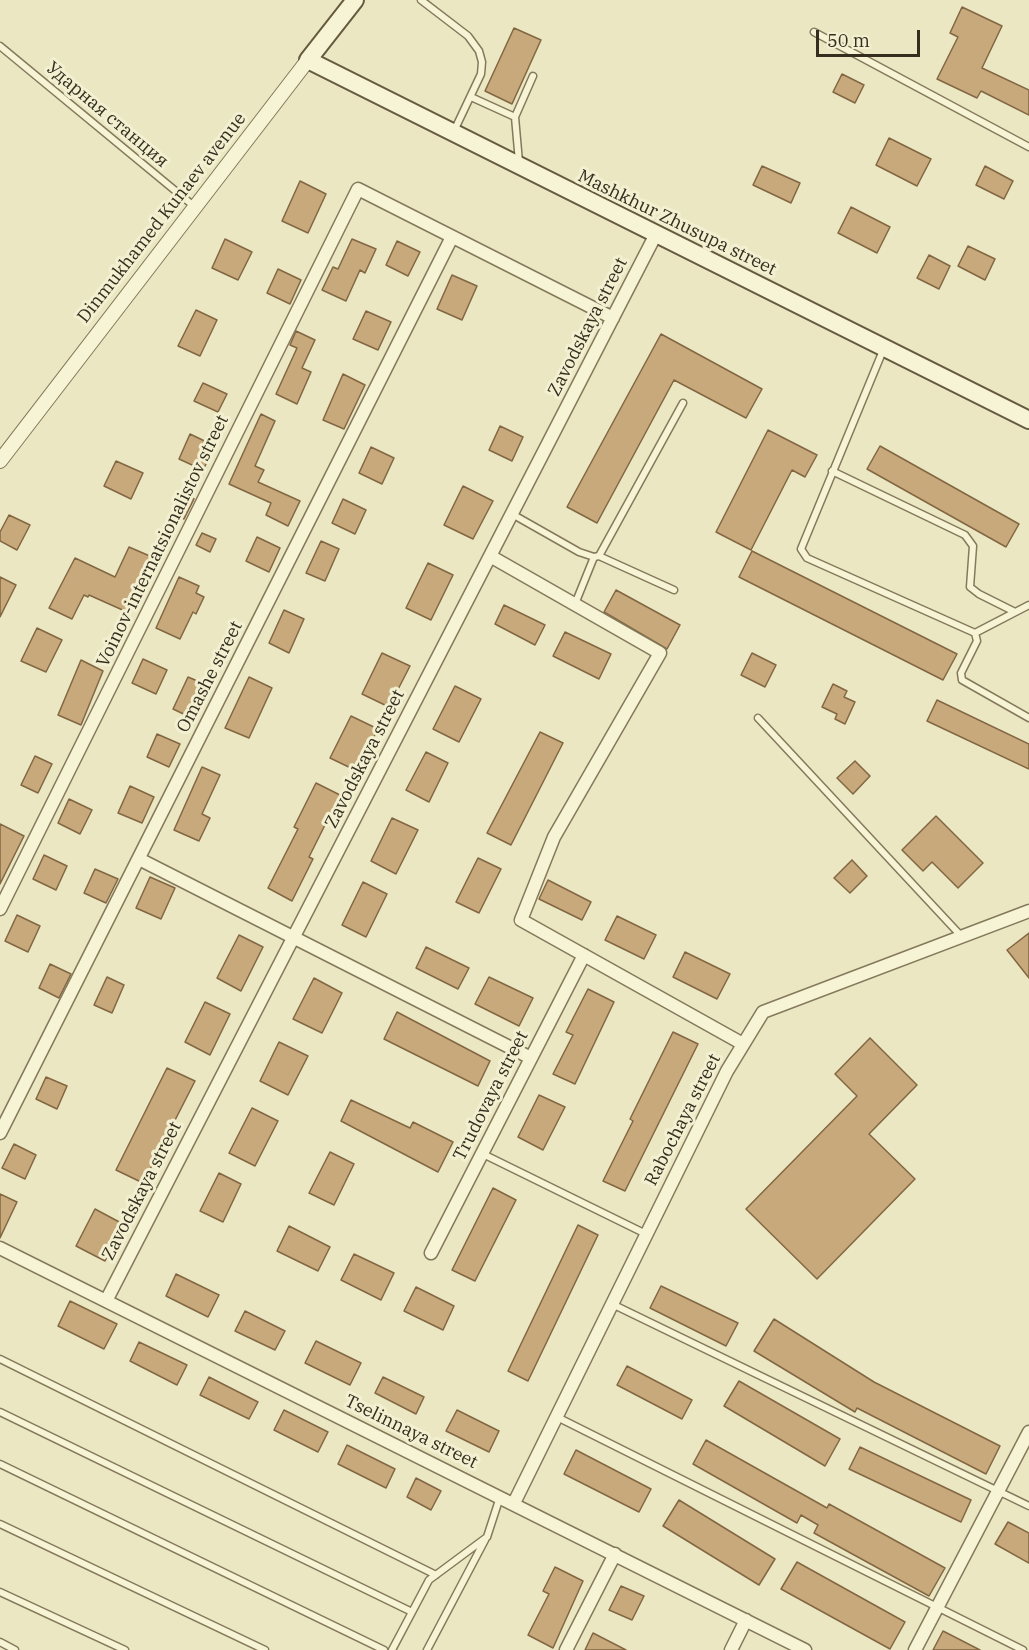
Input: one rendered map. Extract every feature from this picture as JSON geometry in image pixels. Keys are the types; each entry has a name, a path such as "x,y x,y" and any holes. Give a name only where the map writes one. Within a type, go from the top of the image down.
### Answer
{"main road":[{"name":"Dinmukhamed Kunaev avenue","path":"308,60 356,0"},
{"name":"Mashkhur Zhusupa street","path":"308,60 1029,420"}],"street":[{"name":"Dinmukhamed Kunaev avenue","path":"0,461 308,60"},
{"name":"Voinov-internatsionalistov street","path":"0,909 358,189 452,237"},
{"name":"Zavodskaya street","path":"106,1300 656,234"},
{"path":"452,237 613,318"},
{"name":"Omashe street","path":"0,1133 452,237"},
{"path":"490,556 660,653 554,837 520,920 743,1044"},
{"path":"139,859 292,939 531,1058"},
{"name":"Rabochaya street","path":"514,1503 727,1071 763,1012 964,938 1029,911"},
{"name":"Trudovaya street","path":"431,1253 584,955"},
{"name":"Tselinnaya street","path":"0,1248 501,1496 805,1650"},
{"path":"915,1650 1029,1432"},
{"path":"566,1650 615,1554"},
{"path":"731,1650 746,1620"}],"lane":[{"path":"421,0 468,36 479,51 481,74 453,133"},
{"path":"814,32 1029,147"},
{"name":"Ударная станция","path":"0,46 195,207"},
{"path":"520,166 515,117 533,76"},
{"path":"471,97 515,117"},
{"path":"884,347 802,540 801,549 807,558 975,633"},
{"path":"575,604 597,556 684,403"},
{"path":"832,471 964,535 973,546 970,587 1016,612"},
{"path":"512,513 579,552 597,556 674,590"},
{"path":"975,633 1029,605"},
{"path":"975,633 977,641 961,673 962,680 1029,718"},
{"path":"758,718 964,938"},
{"path":"482,1153 646,1234"},
{"path":"612,1304 1029,1506"},
{"path":"0,1359 436,1575"},
{"path":"0,1412 412,1612"},
{"path":"557,1417 1023,1650"},
{"path":"0,1464 384,1650"},
{"path":"427,1650 487,1536 501,1496"},
{"path":"0,1524 265,1650"},
{"path":"392,1650 429,1580 487,1536"},
{"path":"0,1592 125,1650"},
{"path":"0,1642 15,1650"}],"building":[{"path":"962,7 1002,26 982,68 1029,90 1029,115 981,91 977,98 937,79 958,37 950,33"},
{"path":"514,28 541,40 512,104 485,91"},
{"path":"842,74 864,85 855,103 833,92"},
{"path":"889,138 931,159 917,186 876,165"},
{"path":"762,166 800,183 791,203 753,185"},
{"path":"985,166 1013,181 1004,199 976,185"},
{"path":"300,181 326,194 308,233 282,221"},
{"path":"851,207 890,227 877,253 838,233"},
{"path":"225,239 252,252 238,280 212,268"},
{"path":"352,239 376,249 365,273 360,270 346,301 322,290 333,267 338,269"},
{"path":"397,241 420,252 408,276 386,265"},
{"path":"968,246 995,259 985,280 958,266"},
{"path":"929,255 950,266 939,289 917,278"},
{"path":"278,269 301,280 290,304 267,293"},
{"path":"452,275 477,286 462,320 437,309"},
{"path":"196,310 217,320 200,356 178,346"},
{"path":"366,311 391,322 378,350 353,339"},
{"path":"296,331 315,340 302,368 311,372 297,404 276,394 297,348 290,345"},
{"path":"661,334 762,389 746,418 674,380 597,523 567,507"},
{"path":"343,374 365,385 344,429 323,420"},
{"path":"203,383 227,394 218,412 194,401"},
{"path":"261,414 275,421 255,466 264,470 258,482 300,501 288,526 266,515 271,503 229,484"},
{"path":"500,426 523,437 512,461 489,450"},
{"path":"768,430 817,455 805,477 792,470 751,550 716,532"},
{"path":"190,434 215,446 203,470 179,459"},
{"path":"880,446 1019,524 1006,547 867,469"},
{"path":"371,447 394,458 382,484 359,473"},
{"path":"116,461 143,473 131,499 104,486"},
{"path":"463,486 493,501 473,539 444,525"},
{"path":"181,493 194,499 184,519 172,513"},
{"path":"343,499 366,510 355,534 332,523"},
{"path":"9,515 30,525 17,550 0,541 0,532"},
{"path":"202,533 216,539 210,552 196,545"},
{"path":"257,537 280,548 269,572 246,561"},
{"path":"321,541 339,549 325,581 306,573"},
{"path":"129,547 152,557 127,612 89,595 88,597 84,595 72,619 49,608 75,558 115,577"},
{"path":"752,551 957,654 943,680 739,577"},
{"path":"428,563 453,575 431,620 406,608"},
{"path":"0,577 16,585 0,617"},
{"path":"179,577 199,586 196,593 204,597 196,614 193,612 180,639 156,628"},
{"path":"616,590 680,625 667,649 604,612"},
{"path":"504,605 545,625 535,645 495,624"},
{"path":"284,610 304,619 289,653 269,643"},
{"path":"37,628 62,640 46,672 21,661"},
{"path":"565,632 611,654 599,679 553,656"},
{"path":"382,653 410,666 389,707 362,694"},
{"path":"752,653 776,665 765,687 741,675"},
{"path":"143,659 167,670 156,694 132,683"},
{"path":"81,660 103,671 81,725 58,715"},
{"path":"188,677 207,685 192,718 173,709"},
{"path":"249,677 272,688 249,738 225,728"},
{"path":"833,684 847,691 844,697 855,702 845,724 835,719 837,714 822,707"},
{"path":"455,686 481,699 459,742 433,729"},
{"path":"937,700 1029,744 1029,769 927,721"},
{"path":"351,716 378,729 357,771 330,758"},
{"path":"540,732 563,743 511,845 487,833"},
{"path":"157,734 180,744 169,767 147,757"},
{"path":"426,752 448,763 429,802 406,790"},
{"path":"35,756 52,764 38,793 21,785"},
{"path":"855,761 870,776 853,794 837,778"},
{"path":"202,767 220,775 202,814 210,818 199,841 174,830"},
{"path":"316,783 340,795 309,857 313,859 292,901 268,888 298,829 294,827"},
{"path":"130,786 154,797 142,823 118,813"},
{"path":"69,799 92,810 80,834 58,823"},
{"path":"936,816 983,863 958,888 932,862 923,871 902,850"},
{"path":"392,818 418,830 396,874 371,861"},
{"path":"0,824 24,836 0,884"},
{"path":"44,855 67,866 56,890 33,879"},
{"path":"478,858 501,869 479,913 456,902"},
{"path":"852,860 867,876 850,893 834,878"},
{"path":"95,869 118,879 106,903 84,893"},
{"path":"150,877 175,888 161,919 136,908"},
{"path":"548,880 591,902 582,920 539,899"},
{"path":"363,882 387,894 366,937 342,925"},
{"path":"17,915 40,926 28,952 5,941"},
{"path":"617,916 656,935 644,959 605,940"},
{"path":"1029,933 1029,978 1007,950"},
{"path":"239,935 263,947 241,991 217,978"},
{"path":"426,947 469,968 458,989 416,968"},
{"path":"685,952 730,974 717,999 673,977"},
{"path":"50,964 71,974 59,998 39,988"},
{"path":"107,977 124,985 112,1013 94,1005"},
{"path":"489,977 533,998 519,1026 475,1004"},
{"path":"314,978 342,993 322,1033 293,1019"},
{"path":"588,989 614,1002 575,1084 553,1074 573,1035 566,1032"},
{"path":"205,1002 230,1014 210,1055 185,1042"},
{"path":"397,1012 490,1061 478,1086 384,1039"},
{"path":"673,1032 698,1044 625,1191 603,1181 633,1121 630,1119"},
{"path":"870,1038 917,1085 869,1134 915,1179 817,1279 746,1209 857,1096 835,1074"},
{"path":"279,1042 308,1056 288,1095 260,1081"},
{"path":"167,1068 195,1081 143,1183 116,1170"},
{"path":"46,1077 67,1086 57,1109 36,1099"},
{"path":"539,1095 565,1107 543,1150 518,1137"},
{"path":"351,1100 410,1128 413,1122 453,1142 438,1172 341,1121"},
{"path":"252,1108 278,1121 255,1166 229,1153"},
{"path":"14,1144 36,1155 25,1179 2,1168"},
{"path":"330,1152 354,1164 334,1205 309,1193"},
{"path":"219,1173 241,1184 223,1222 200,1211"},
{"path":"493,1188 516,1200 475,1281 452,1270"},
{"path":"0,1194 17,1202 0,1238"},
{"path":"95,1209 123,1224 105,1261 76,1246"},
{"path":"578,1225 598,1235 528,1381 508,1371"},
{"path":"289,1226 330,1247 318,1271 277,1251"},
{"path":"354,1254 394,1273 381,1300 341,1280"},
{"path":"176,1274 219,1295 208,1317 166,1296"},
{"path":"661,1286 738,1323 726,1346 650,1308"},
{"path":"416,1287 454,1306 443,1330 404,1311"},
{"path":"70,1301 117,1324 104,1349 58,1326"},
{"path":"245,1311 285,1331 275,1350 235,1331"},
{"path":"774,1319 874,1382 1000,1446 986,1474 857,1408 855,1412 754,1351"},
{"path":"316,1341 361,1363 350,1385 305,1363"},
{"path":"139,1342 187,1365 177,1385 130,1361"},
{"path":"627,1366 692,1400 682,1419 617,1385"},
{"path":"209,1377 258,1402 249,1419 200,1395"},
{"path":"383,1377 424,1397 416,1414 375,1393"},
{"path":"739,1381 840,1439 825,1466 724,1406"},
{"path":"284,1410 328,1432 318,1452 274,1430"},
{"path":"457,1410 499,1431 489,1452 446,1431"},
{"path":"706,1440 827,1508 829,1504 945,1568 929,1596 814,1533 818,1525 801,1515 797,1523 693,1464"},
{"path":"347,1445 395,1469 386,1488 338,1464"},
{"path":"860,1447 971,1500 961,1522 849,1469"},
{"path":"576,1450 651,1489 639,1512 564,1474"},
{"path":"416,1478 441,1491 431,1510 407,1497"},
{"path":"679,1500 775,1559 759,1585 663,1526"},
{"path":"1008,1522 1029,1533 1029,1563 995,1544"},
{"path":"797,1562 905,1622 890,1649 781,1589"},
{"path":"555,1567 583,1581 553,1648 528,1635 549,1594 543,1591"},
{"path":"621,1586 644,1596 632,1620 609,1610"},
{"path":"943,1631 980,1650 933,1650"},
{"path":"593,1633 626,1650 585,1650"}]}
